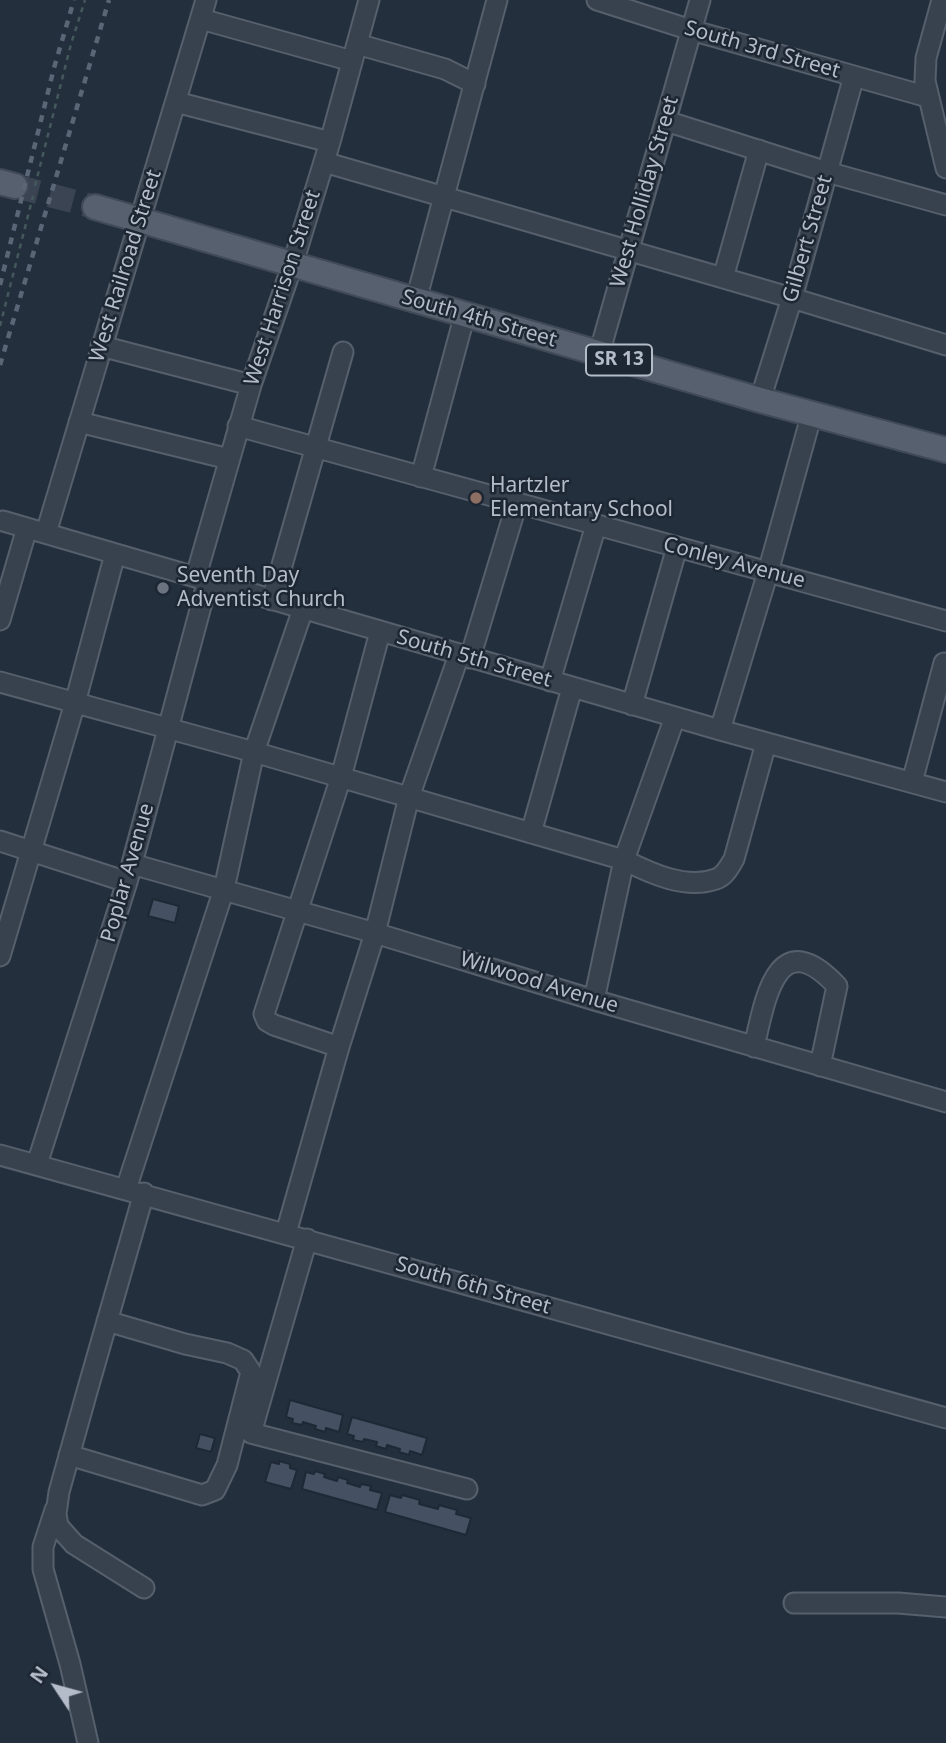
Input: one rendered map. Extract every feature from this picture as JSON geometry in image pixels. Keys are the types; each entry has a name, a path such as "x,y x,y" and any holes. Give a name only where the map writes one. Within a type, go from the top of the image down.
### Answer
{"main road":[{"name":"South 4th Street","path":"95,207 598,354 946,450"}],"street":[{"name":"West Harrison Street","path":"202,578 229,459 324,162 369,0"},
{"path":"415,300 497,0"},
{"name":"South 3rd Street","path":"597,0 691,30 928,97"},
{"name":"West Holliday Street","path":"598,354 700,0"},
{"path":"944,0 938,43 925,70 928,97 943,146 946,168"},
{"path":"203,10 354,52 445,69 475,84"},
{"name":"West Railroad Street","path":"0,620 79,422 203,10"},
{"name":"Gilbert Street","path":"760,400 792,298 854,76"},
{"path":"176,102 330,142"},
{"path":"666,121 827,172 946,205"},
{"path":"723,278 759,150"},
{"path":"324,162 946,345"},
{"path":"421,477 465,314"},
{"path":"101,346 251,384"},
{"path":"272,600 343,352"},
{"path":"720,730 812,413"},
{"path":"79,422 229,459"},
{"name":"Conley Avenue","path":"239,426 946,621"},
{"path":"286,1233 375,933 409,797 465,657 517,503"},
{"name":"South 5th Street","path":"3,521 572,688 946,792"},
{"path":"550,681 596,525"},
{"path":"632,705 677,547"},
{"path":"0,956 75,703 115,554"},
{"name":"Poplar Avenue","path":"37,1164 129,873 169,728 202,578"},
{"path":"88,1743 70,1664 43,1569 43,1547 107,1321 135,1191 224,889 254,752 303,609"},
{"path":"339,1047 274,1025 267,1021 264,1014 341,777 380,632"},
{"path":"912,782 944,663"},
{"path":"0,682 341,777 624,860 644,870 679,881 716,879 725,873 734,859 766,743"},
{"path":"531,833 572,688"},
{"path":"594,1000 624,860 675,717"},
{"name":"Wilwood Avenue","path":"0,841 129,873 224,889 946,1102"},
{"path":"754,1046 778,970 789,962 807,964 824,973 837,986 820,1066"},
{"name":"South 6th Street","path":"0,1154 946,1418"},
{"path":"307,1239 251,1433 467,1489"},
{"path":"69,1455 202,1495 215,1490 227,1465 251,1373 243,1360 227,1353 185,1344 107,1321"},
{"path":"57,1503 57,1522 66,1536 144,1588"},
{"path":"794,1603 898,1603 946,1607"}],"path":[{"path":"0,326 67,57 85,0"}],"building":[{"path":"153,899 179,906 175,923 148,916"},
{"path":"290,1400 343,1415 339,1432 326,1428 325,1432 303,1422 302,1425 292,1423 293,1419 286,1417"},
{"path":"352,1417 427,1438 422,1455 410,1451 409,1455 387,1445 386,1449 376,1446 377,1442 364,1439 363,1442 353,1440 354,1436 347,1434"},
{"path":"200,1434 215,1438 211,1452 196,1448"},
{"path":"279,1461 290,1464 290,1468 297,1470 291,1489 265,1482 271,1462 279,1464"},
{"path":"315,1471 337,1481 338,1477 360,1487 361,1484 371,1486 370,1490 382,1493 377,1510 302,1489 306,1472 314,1474"},
{"path":"390,1495 420,1500 419,1504 438,1509 439,1505 457,1510 456,1514 471,1518 466,1535 385,1512"}],"tunnel":[{"path":"15,186 95,207"}],"railway":[{"path":"0,285 54,68 74,0"},
{"path":"0,365 109,0"}],"place":[{"name":"Hartzler Elementary School","path":"476,498"},
{"name":"Seventh Day Adventist Church","path":"163,588"}]}
